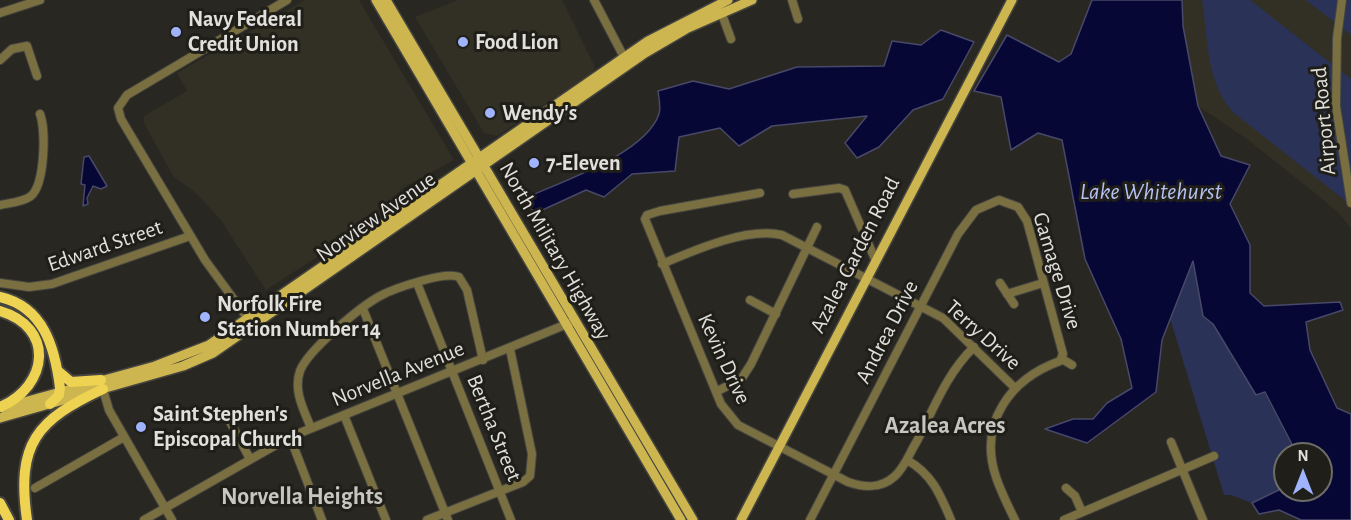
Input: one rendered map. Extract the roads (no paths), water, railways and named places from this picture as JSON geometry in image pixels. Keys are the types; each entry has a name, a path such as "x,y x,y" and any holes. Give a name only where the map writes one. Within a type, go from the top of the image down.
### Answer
{"highway":[{"path":"0,297 18,303 39,320 48,337 60,392 50,404"},
{"path":"0,311 14,316 26,326 37,346 39,361 36,375 26,391 0,408"},
{"path":"57,370 71,382 102,385"},
{"path":"27,520 26,474 31,449 39,433 62,409 102,385"},
{"path":"0,503 9,520"}],"main road":[{"name":"North Military Highway","path":"376,0 478,164"},
{"name":"North Military Highway","path":"386,0 681,520"},
{"name":"Norview Avenue","path":"0,408 198,360 626,61 664,31 722,5 752,0"},
{"name":"Azalea Garden Road","path":"741,520 1008,3"},
{"name":"North Military Highway","path":"570,323 693,520"},
{"name":"Norview Avenue","path":"0,418 50,404 102,385"}],"street":[{"path":"0,12 40,0"},
{"path":"190,236 120,119 119,105 127,95 288,0"},
{"path":"594,0 626,61"},
{"path":"792,0 798,19"},
{"name":"Airport Road","path":"1342,0 1337,38 1336,106 1351,203"},
{"path":"722,5 731,39"},
{"path":"0,60 14,48 27,46 37,76"},
{"path":"0,205 27,199 36,190 44,135 40,114"},
{"path":"793,194 839,188 845,190 875,259"},
{"name":"Kevin Drive","path":"760,193 660,211 647,215 645,219 716,392 732,419 778,446 856,485 872,487 895,476 907,460"},
{"name":"Gamage Drive","path":"1005,201 1018,207 1028,221 1063,354 1062,359"},
{"name":"Andrea Drive","path":"810,520 958,234 971,214 987,203 1005,201"},
{"path":"716,392 744,376 817,227"},
{"name":"Terry Drive","path":"662,264 705,246 769,233 782,235 943,318 1015,388"},
{"name":"Edward Street","path":"1,281 29,287 52,284 190,236 251,323"},
{"path":"311,428 298,393 298,380 303,365 312,353 363,309 390,291 447,274 456,275 463,280 483,360"},
{"name":"Bertha Street","path":"417,283 511,520"},
{"path":"1000,283 1014,304"},
{"path":"1007,294 1044,283"},
{"path":"750,300 776,314"},
{"path":"363,309 446,516"},
{"name":"Norvella Avenue","path":"144,520 290,437 570,323"},
{"path":"951,520 933,481 920,468 907,460 955,366 974,347"},
{"path":"427,520 446,516 523,482 530,476 532,460 510,349"},
{"name":"Gamage Drive","path":"1062,359 1072,365"},
{"name":"Gamage Drive","path":"1014,520 996,477 992,441 1000,410 1015,388 1030,374 1062,359"},
{"path":"102,385 110,410 172,520"},
{"path":"344,415 386,520"},
{"path":"227,416 250,459"},
{"path":"35,488 124,437"},
{"path":"290,437 322,520"},
{"path":"1171,442 1203,520"},
{"path":"1064,520 1214,456"},
{"path":"1066,488 1075,496 1082,512"}],"water":[{"name":"Lake Whitehurst","path":"1092,0 1182,0 1183,26 1198,106 1221,156 1250,165 1230,204 1250,245 1250,293 1264,306 1340,302 1343,310 1306,322 1310,350 1337,408 1351,414 1351,520 1301,520 1279,510 1259,514 1252,503 1273,493 1273,502 1333,502 1333,442 1291,442 1265,392 1256,395 1213,324 1203,316 1193,261 1162,340 1156,392 1087,443 1045,429 1073,419 1093,419 1107,403 1132,388 1121,339 1085,259 1062,140 1038,133 1011,150 1001,97 974,91 1007,35 1059,62 1071,54"},
{"path":"941,30 974,42 943,99 913,110 879,147 857,158 845,143 867,116 772,126 739,146 720,128 679,137 675,171 632,174 604,197 586,190 536,213 521,200 599,166 637,142 651,129 659,114 658,91 693,81 729,89 797,67 884,66 892,41 921,45"},
{"path":"89,156 107,186 101,189 93,186 87,198 88,204 83,206 85,185 81,184 84,157"}],"place":[{"name":"Navy Federal Credit Union","path":"176,32"},
{"name":"Food Lion","path":"463,42"},
{"name":"Wendy's","path":"490,113"},
{"name":"7-Eleven","path":"534,163"},
{"name":"Norfolk Fire Station Number 14","path":"205,317"},
{"name":"Saint Stephen's Episcopal Church","path":"141,427"}],"district":[{"name":"Azalea Acres","path":"945,426"},
{"name":"Norvella Heights","path":"302,497"}]}
